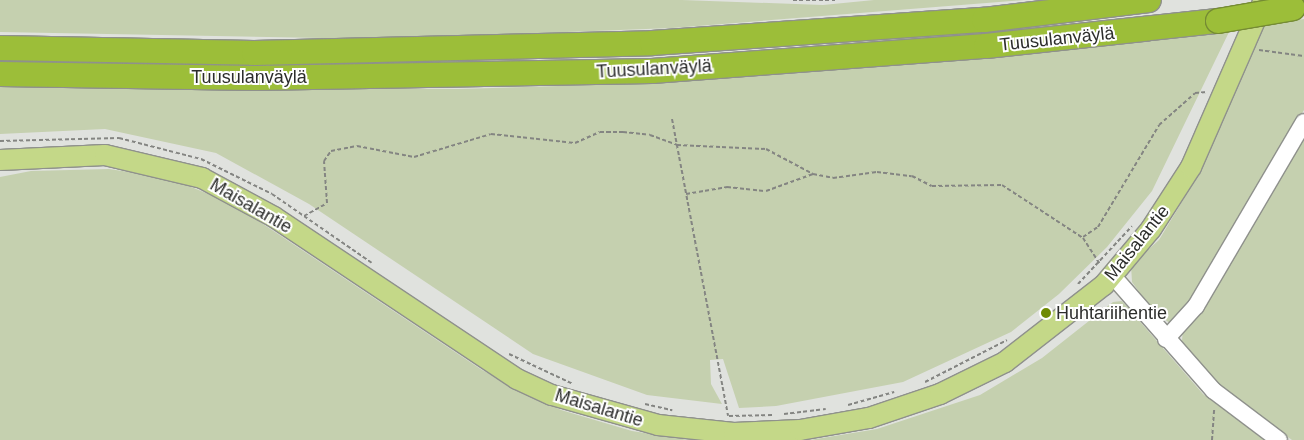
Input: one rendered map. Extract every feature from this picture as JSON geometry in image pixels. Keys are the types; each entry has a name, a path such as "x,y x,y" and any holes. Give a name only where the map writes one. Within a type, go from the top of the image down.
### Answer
{"highway":[{"name":"Tuusulanväylä","path":"0,48 254,53 662,43 984,20 1149,0"},
{"name":"Tuusulanväylä","path":"0,74 255,78 652,71 986,46 1218,21 1298,7"}],"main road":[{"name":"Maisalantie","path":"0,160 105,155 202,178 274,217 517,379 618,416 800,430 869,418 940,394 1005,362 1065,319 1105,269 1174,195 1264,0"}],"street":[{"path":"1166,339 1196,306 1304,122"},
{"path":"1105,269 1214,391 1279,440"}],"path":[{"path":"793,0 835,0"},
{"path":"1246,42 1261,51 1304,56"},
{"path":"1083,238 1098,227 1158,125 1195,92 1209,92 1205,100"},
{"path":"672,119 731,424"},
{"path":"376,265 304,215 327,203 324,161 331,152 357,146 414,157 491,134 575,142 600,132 623,132 650,135 677,145 766,149 813,174 833,178 877,172 912,176 932,186 1002,185 1019,192 1052,220 1083,238 1105,269"},
{"path":"686,194 727,187 766,190 813,174"},
{"path":"1072,290 1105,269 1136,221"},
{"path":"917,386 1010,338"},
{"path":"507,353 579,386"},
{"path":"841,406 898,391"},
{"path":"1212,440 1214,391"},
{"path":"637,402 675,410"},
{"path":"719,415 731,424 832,408"}],"green space":[{"path":"0,0 682,0 823,5 874,0 1024,0 672,28 379,39 0,32"},
{"path":"1304,19 1304,110 1256,186 1194,304 1171,324 1152,310 1132,282 1131,265 1159,240 1201,170 1260,26"},
{"path":"1230,30 1152,191 1107,247 1059,294 1011,332 903,382 776,406 739,408 723,359 710,360 711,384 722,404 647,395 533,354 309,204 216,153 105,129 0,134 0,86 458,89 625,84 800,73"},
{"path":"1304,132 1304,440 1292,440 1218,386 1182,341 1183,327"},
{"path":"109,169 169,178 233,204 482,370 561,410 632,431 689,440 0,440 0,177 31,171"},
{"path":"1122,301 1203,394 1265,440 810,440 877,429 980,395 1042,358 1113,302"}],"place":[{"name":"Huhtariihentie","path":"1046,313"}]}
